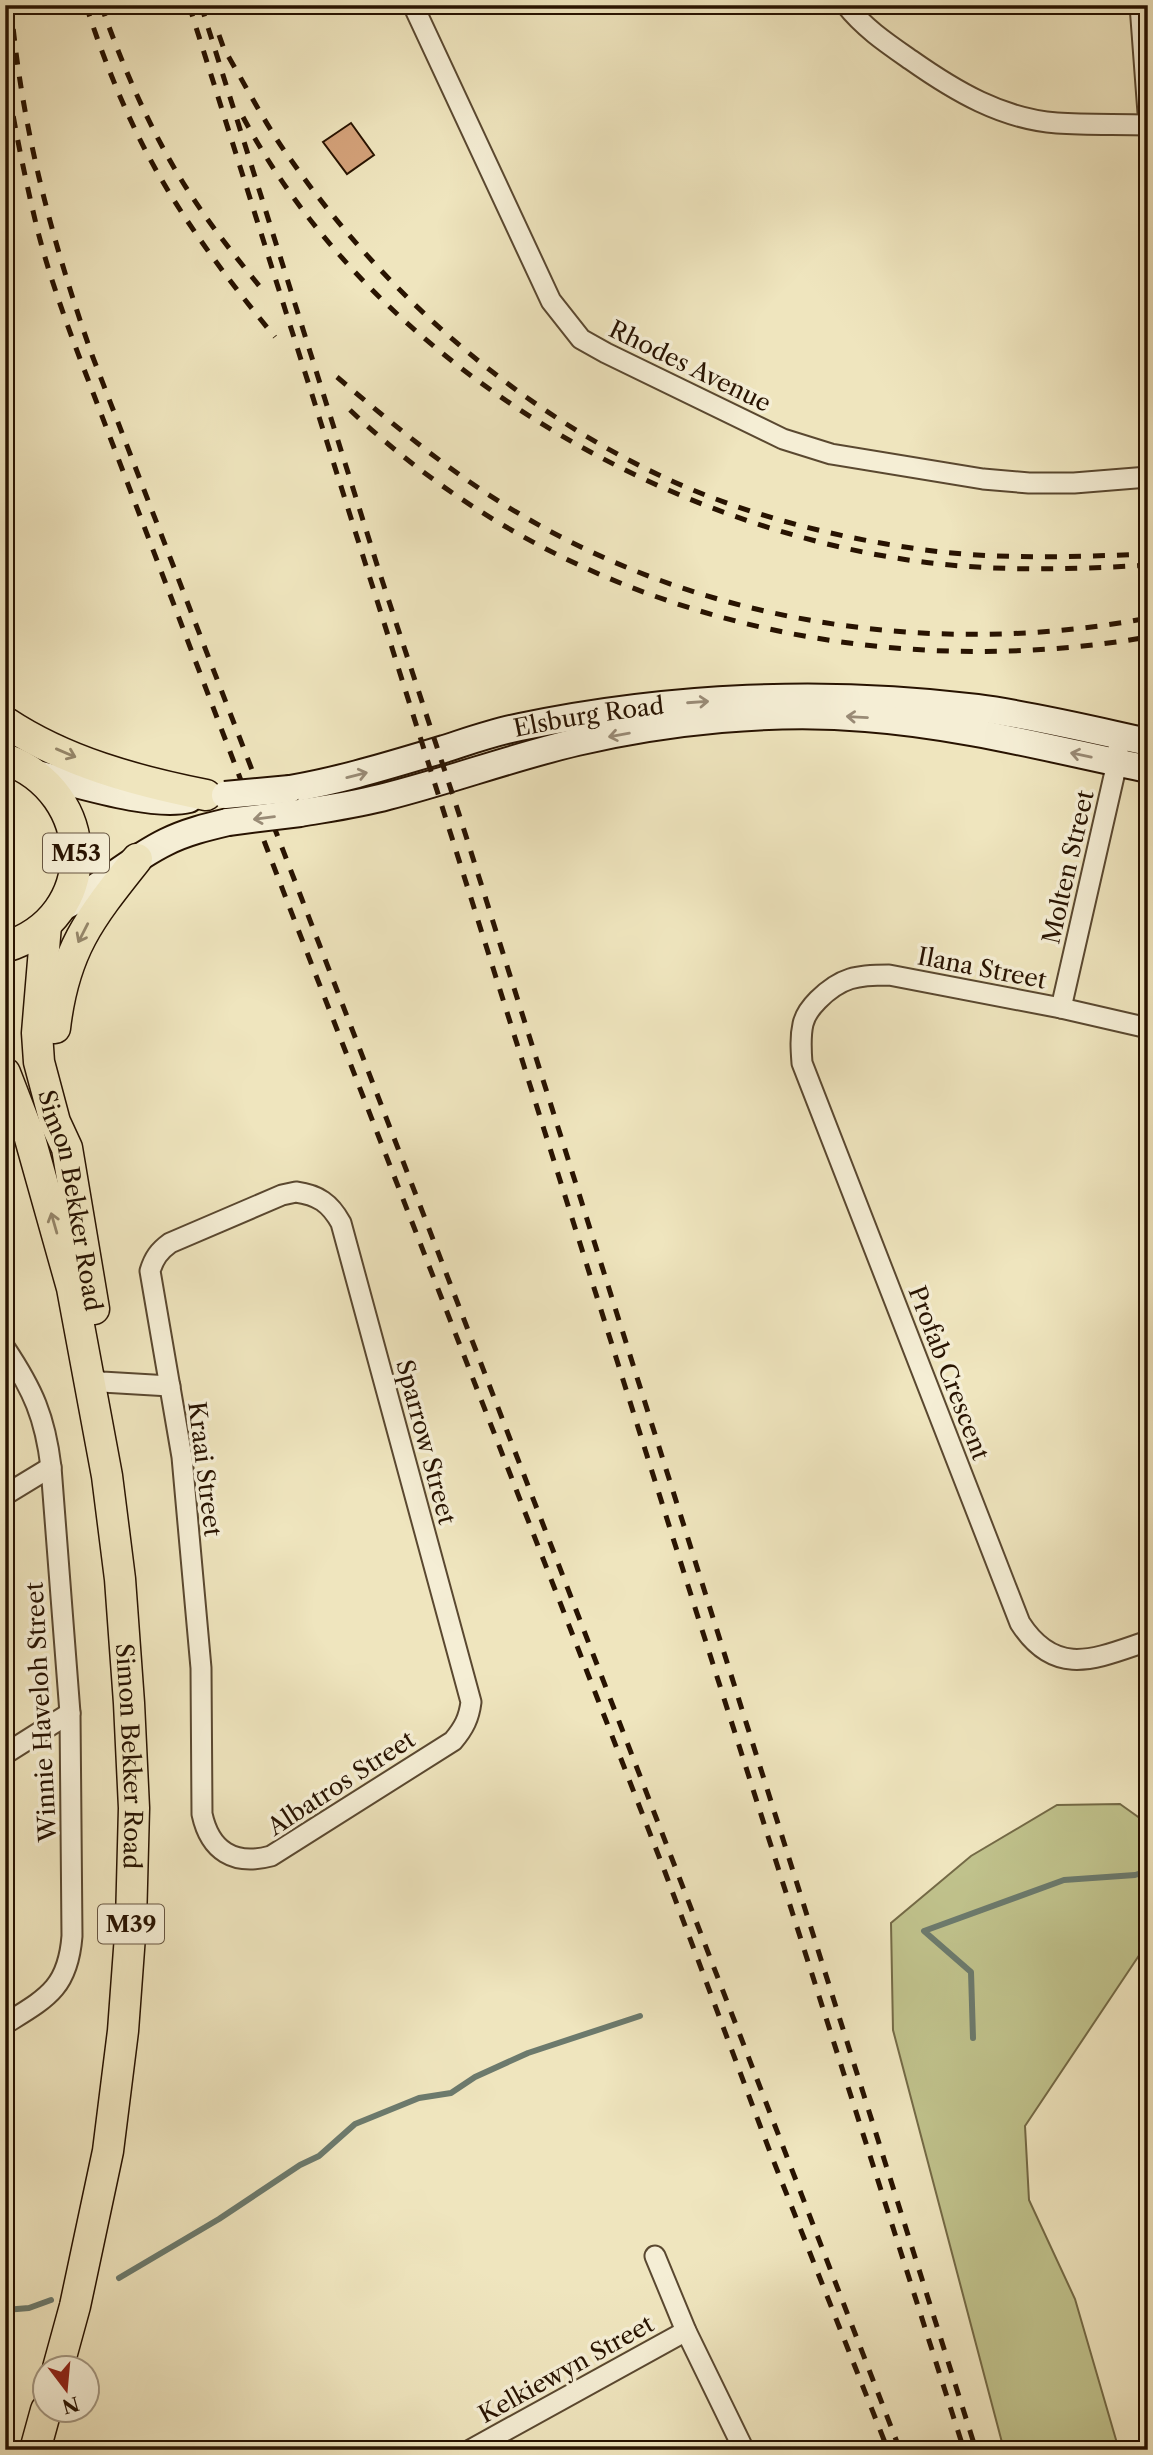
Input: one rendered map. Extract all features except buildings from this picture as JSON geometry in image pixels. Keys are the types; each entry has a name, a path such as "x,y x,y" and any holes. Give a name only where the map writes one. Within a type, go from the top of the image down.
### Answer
{"main road":[{"name":"Elsburg Road","path":"52,917 137,859 165,842 188,833 295,801 367,772 517,727 615,711 696,702 807,697 921,702 979,708 1148,743"},
{"name":"Elsburg Road","path":"37,774 115,794 184,800 215,795 295,801 390,796 578,742 699,722 808,715 920,724 1148,769"},
{"path":"5,722 24,735 112,773 215,795"},
{"name":"M53","path":"5,947 21,942 52,917 74,877 77,848 71,820 57,794 37,774 6,759"},
{"path":"67,1148 54,1059 54,1036 63,978 85,928 137,859"},
{"name":"Simon Bekker Road","path":"52,917 37,1033 39,1062 49,1103 67,1148 92,1288 95,1380 120,1579 130,1703 134,1808 131,1922 123,2031 108,2151 75,2306 62,2354"},
{"name":"Simon Bekker Road","path":"5,1073 29,1135 95,1380"},
{"path":"35,2450 42,2424"}],"street":[{"name":"Rhodes Avenue","path":"413,5 551,301 581,339 616,359 783,439 831,454 1029,484 1148,477"},
{"path":"846,5 873,32 936,78 997,109 1055,123 1148,125"},
{"path":"1140,5 1148,113"},
{"name":"Molten Street","path":"1061,1008 1117,763 1119,736"},
{"name":"Ilana Street","path":"813,1005 829,989 846,979 864,975 889,975 1061,1008 1148,1028"},
{"name":"Profab Crescent","path":"813,1005 804,1021 802,1063 1020,1623 1032,1641 1049,1652 1072,1660 1093,1659 1148,1641"},
{"name":"Kraai Street","path":"225,1853 213,1843 205,1829 202,1814 201,1668 182,1457 150,1271 160,1250 170,1243 282,1195 296,1192 310,1194"},
{"name":"Sparrow Street","path":"310,1194 324,1200 341,1223 468,1687 471,1702 469,1717"},
{"name":"Winnie Haveloh Street","path":"5,1348 25,1378 40,1409 48,1440 70,1713 72,1936 71,1957 63,1977 50,1994 5,2024"},
{"path":"95,1380 170,1386"},
{"path":"5,1495 51,1467"},
{"path":"5,1754 70,1713"},
{"name":"Albatros Street","path":"225,1853 248,1860 271,1856 453,1741 463,1730 469,1717"},
{"path":"655,2256 686,2331 744,2450"},
{"name":"Kelkiewyn Street","path":"470,2450 686,2331"}],"green space":[{"path":"1120,1804 1148,1824 1148,1942 1025,2126 1029,2200 1075,2299 1119,2450 1004,2450 893,2030 891,1923 971,1856 1057,1805"}],"waterway":[{"path":"973,2038 971,1972 924,1931 1064,1880 1135,1875 1148,1871"},
{"path":"119,2278 219,2219 300,2165 319,2156 355,2124 419,2098 451,2093 475,2077 528,2053 640,2016"},
{"path":"5,2310 29,2308 51,2300"}],"railway":[{"path":"11,5 22,95 40,183 92,355 900,2450"},
{"path":"86,5 118,93 160,177 214,259 275,337"},
{"path":"101,5 136,93 167,156 209,222 265,293"},
{"path":"189,5 964,2450"},
{"path":"201,5 976,2450"},
{"path":"219,35 224,49 282,147 328,210 370,258 414,304 511,386 563,422 618,454 674,482 733,505 793,524 855,538 975,555 1061,557 1148,554"},
{"path":"5,69 38,232 70,331 287,901 665,1872 770,2152 888,2450"},
{"path":"243,117 297,202 362,280 438,350 522,411 612,463 707,506 804,538 902,559 1025,569 1148,565"},
{"path":"337,377 404,433 498,501 594,553 669,584 747,607 826,623 907,632 988,634 1068,630 1148,618"},
{"path":"350,410 433,479 524,537 621,583 722,617 826,640 933,650 1041,650 1148,637"}]}
